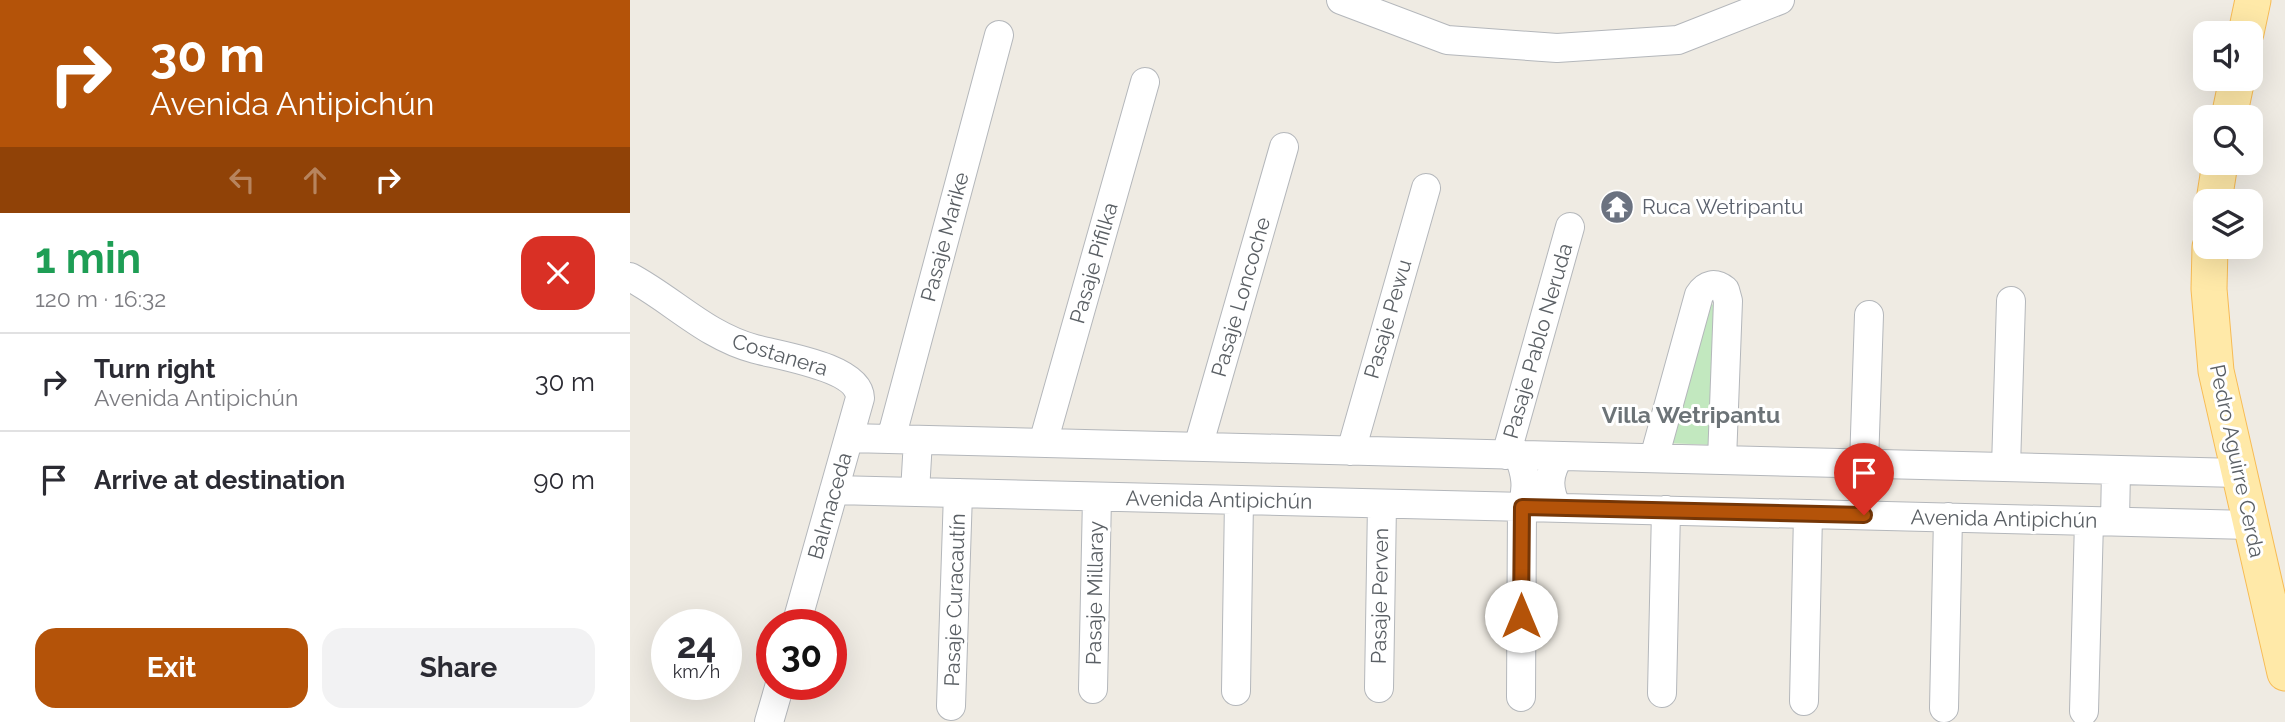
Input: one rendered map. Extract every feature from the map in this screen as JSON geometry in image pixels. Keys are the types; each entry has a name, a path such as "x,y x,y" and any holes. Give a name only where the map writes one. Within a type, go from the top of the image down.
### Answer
{"main road":[{"path":"2249,21 2253,0"},
{"name":"Pedro Aguirre Cerda","path":"2210,259 2209,289 2216,371 2285,673"}],"street":[{"path":"1341,0 1447,40 1557,48 1678,40 1780,0"},
{"name":"Pasaje Marike","path":"905,439 999,35"},
{"name":"Pasaje Pifilka","path":"1043,443 1145,82"},
{"name":"Pasaje Loncoche","path":"1198,447 1284,147"},
{"name":"Pasaje Pewu","path":"1351,451 1426,188"},
{"name":"Pasaje Pablo Neruda","path":"1512,455 1570,227"},
{"name":"Costanera","path":"630,277 713,333 749,348 836,371 854,381 858,387"},
{"path":"1654,458 1699,295 1708,285 1714,285 1725,290 1728,301 1722,460"},
{"path":"2006,467 2011,301"},
{"path":"1864,464 1869,315"},
{"name":"Balmaceda","path":"801,609 860,398 858,387"},
{"path":"849,438 2238,473"},
{"path":"905,439 915,492"},
{"path":"1512,455 1526,477 1522,507 1521,697"},
{"path":"1558,508 1550,492 1549,483 1554,464 1560,456"},
{"name":"Avenida Antipichún","path":"2102,521 2116,470"},
{"name":"Avenida Antipichún","path":"834,490 2250,525"},
{"name":"Pasaje Curacautín","path":"951,706 958,493"},
{"name":"Pasaje Millaray","path":"1093,689 1097,496"},
{"path":"1236,691 1239,500"},
{"name":"Pasaje Perven","path":"1378,688 1382,503"},
{"path":"1662,693 1666,510"},
{"path":"1804,701 1808,514"},
{"path":"1944,708 1948,517"},
{"path":"2084,711 2102,521"},
{"path":"769,722 775,700"}],"green space":[{"path":"1720,303 1713,445 1666,443 1705,306"}],"place":[{"name":"Ruca Wetripantu","path":"1617,207"}],"district":[{"name":"Villa Wetripantu","path":"1691,415"}],"route":[{"path":"1521,616 1522,507 1864,515"}]}
